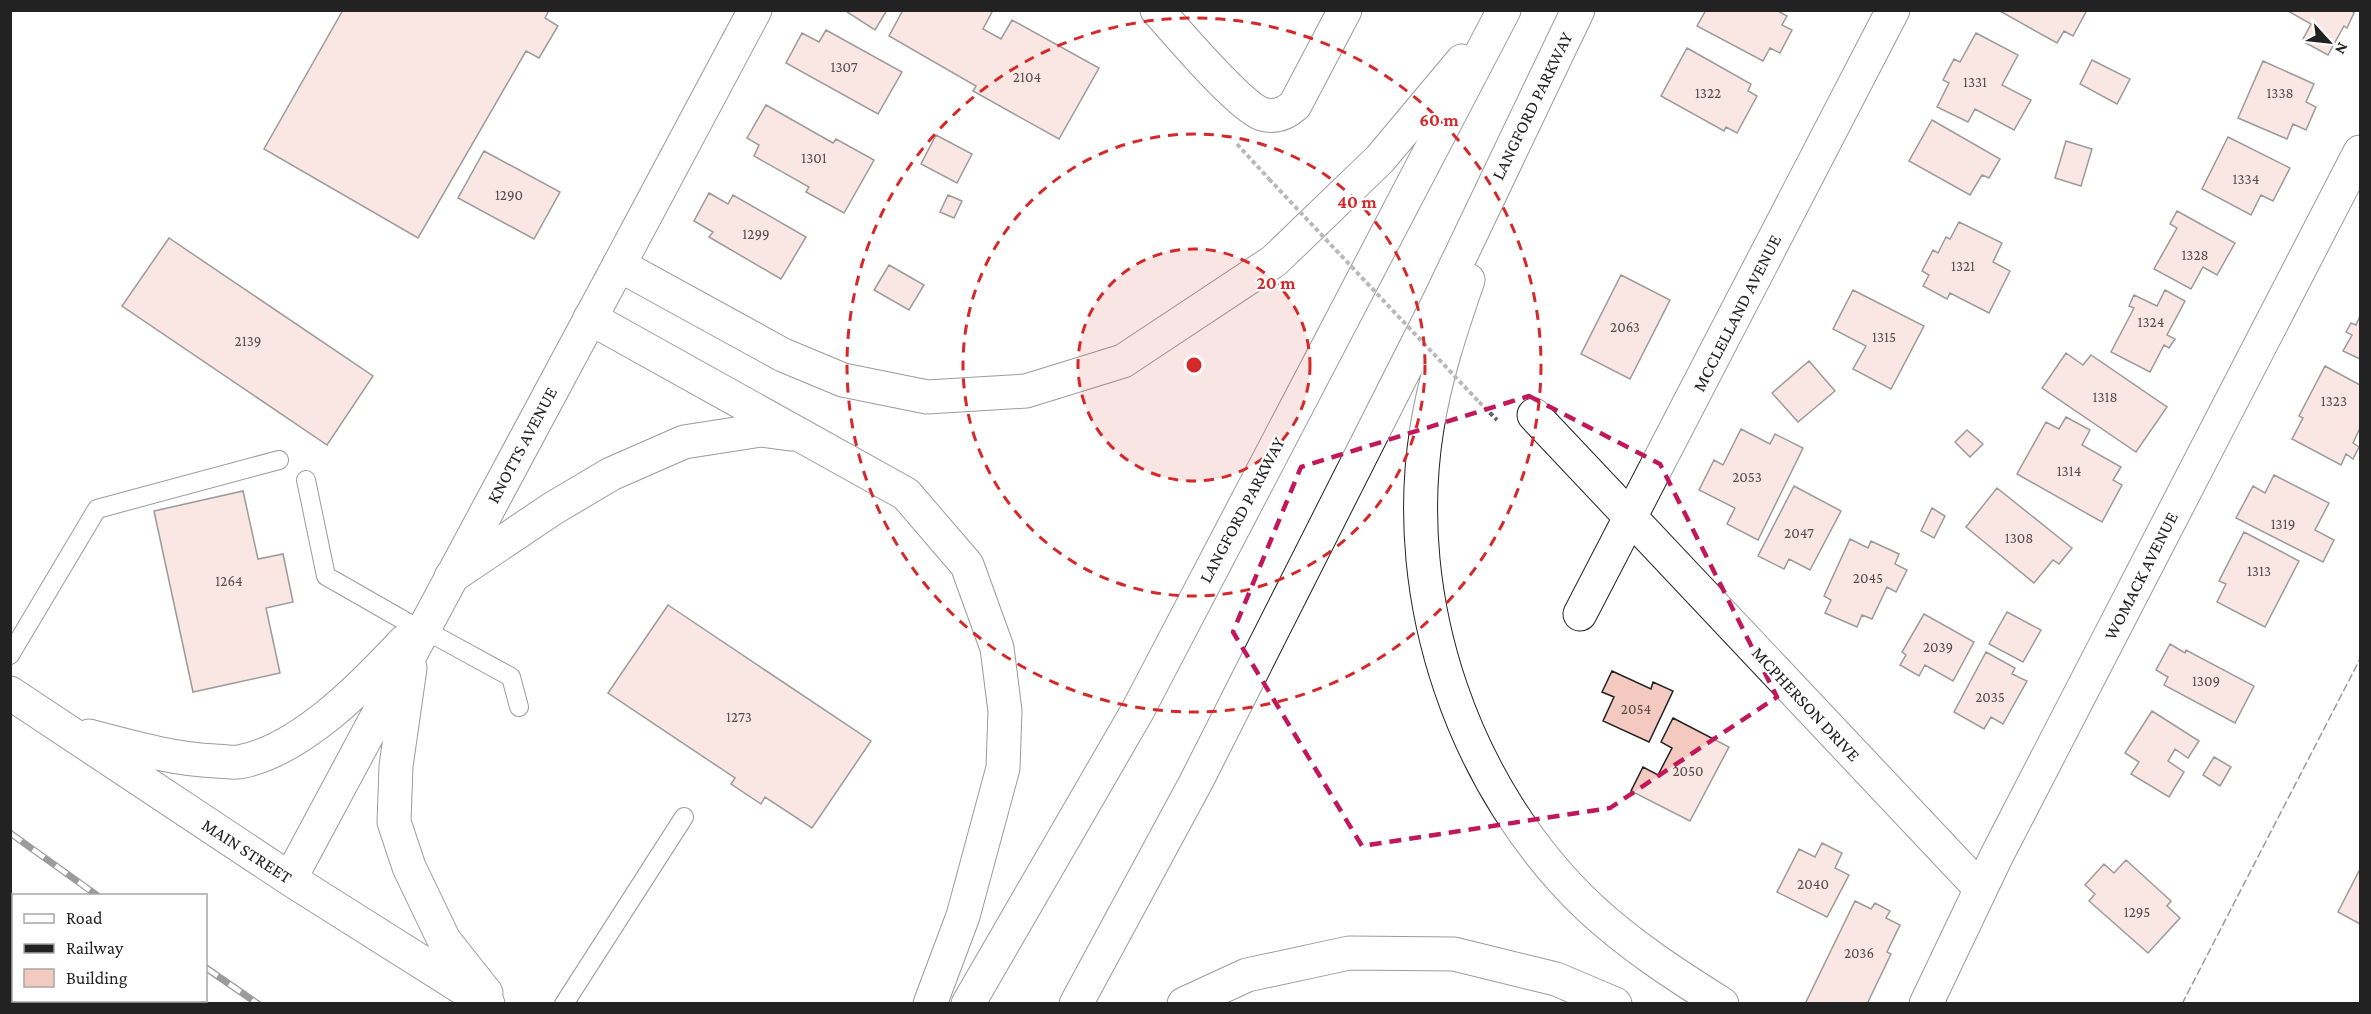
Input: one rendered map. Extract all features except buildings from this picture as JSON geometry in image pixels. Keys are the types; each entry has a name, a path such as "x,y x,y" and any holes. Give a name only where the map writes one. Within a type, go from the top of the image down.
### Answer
{"main road":[{"name":"KNOTTS AVENUE","path":"290,879 755,10"},
{"path":"1159,13 1248,107 1269,116 1285,114 1295,105 1345,10"},
{"name":"LANGFORD PARKWAY","path":"1076,1004 1196,782 1438,303 1578,10"},
{"name":"MCCLELLAND AVENUE","path":"1580,614 1893,10"},
{"path":"619,264 783,355 843,380 927,396 1026,391 1123,361 1274,261 1380,159 1504,11"},
{"name":"LANGFORD PARKWAY","path":"968,1004 1138,710 1504,11"},
{"path":"1554,59 1468,280 1438,373 1427,430 1421,501 1422,553 1433,619 1446,675 1469,735 1494,785 1520,828 1552,868 1589,907 1628,941 1665,968 1722,1004"},
{"name":"WOMACK AVENUE","path":"1926,1004 1980,888 2361,152"},
{"path":"590,318 906,494 967,565 997,648 1005,711 1003,768 963,916 930,1004"},
{"name":"MCPHERSON DRIVE","path":"1534,415 1980,888"},
{"path":"452,577 552,509 611,474 684,442 761,430 801,436"},
{"path":"63,730 188,759 238,762 285,746 314,725 422,630"},
{"path":"422,630 396,766 394,822 409,867 444,940 494,1004"},
{"name":"MAIN STREET","path":"10,693 290,879 488,1004"},
{"path":"1184,1004 1247,975 1349,953 1454,954 1556,979 1615,1004"}],"lane":[{"path":"10,655 97,509 279,460"},
{"path":"306,480 326,576 511,677 519,707"},
{"path":"564,1004 684,817"}],"path":[{"path":"1233,139 1479,402"}],"highlighted area":[{"path":"1529,396 1660,464 1777,697 1610,808 1362,846 1233,632 1301,467"}],"railway":[{"path":"10,833 95,894"},
{"path":"207,969 258,1004"}],"fence":[{"path":"2182,1004 2360,659"}]}
